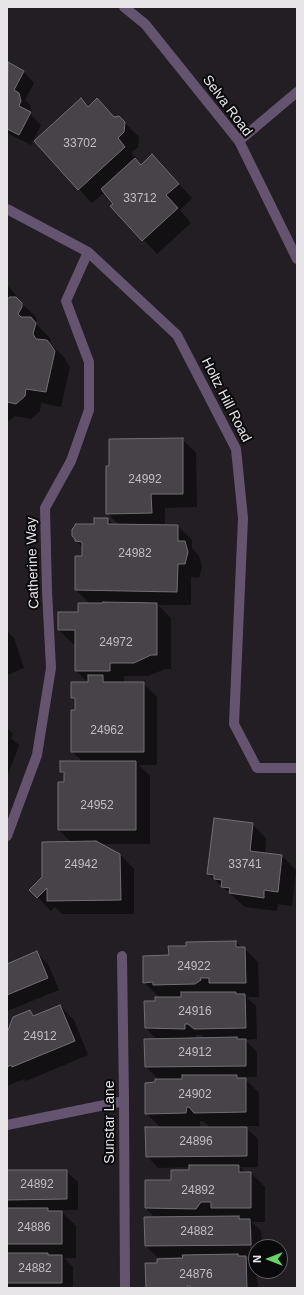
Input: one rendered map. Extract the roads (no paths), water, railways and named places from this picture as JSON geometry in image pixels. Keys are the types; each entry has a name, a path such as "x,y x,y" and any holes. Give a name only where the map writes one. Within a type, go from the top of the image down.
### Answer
{"street":[{"name":"Selva Road","path":"124,7 145,24 239,141 297,258"},
{"path":"239,141 297,92"},
{"name":"Holtz Hill Road","path":"7,209 88,252 177,335 236,449 244,518 234,724 258,768 297,768"},
{"name":"Catherine Way","path":"7,836 37,755 51,668 45,508 71,461 88,410 88,362 66,301 88,252"},
{"name":"Sunstar Lane","path":"122,956 125,1288"},
{"path":"7,1125 124,1101"}]}
